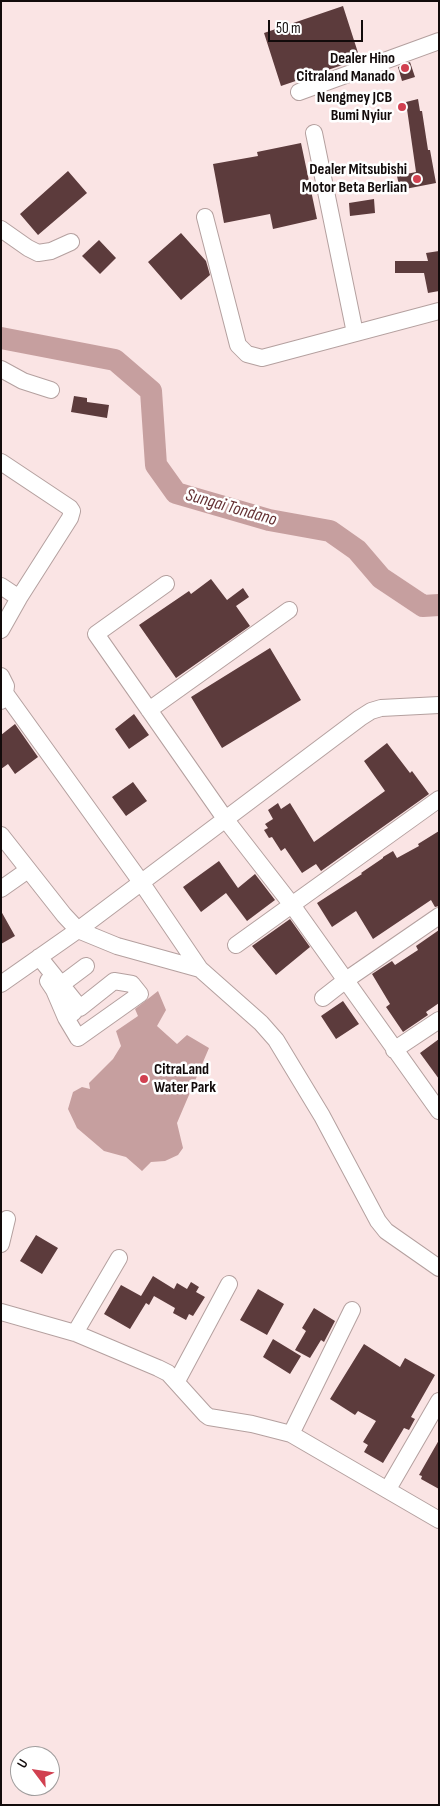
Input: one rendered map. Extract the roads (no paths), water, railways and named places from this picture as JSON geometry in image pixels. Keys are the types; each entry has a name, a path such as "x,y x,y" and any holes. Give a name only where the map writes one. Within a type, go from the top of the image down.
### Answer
{"street":[{"path":"299,92 439,41"},
{"path":"314,133 355,333"},
{"path":"205,217 238,345 247,354 262,358 439,311"},
{"path":"1,228 38,253 51,251 71,242"},
{"path":"1,369 23,381 50,390"},
{"path":"1,462 72,511 70,518 1,630"},
{"path":"166,584 96,634 226,820 292,905 439,1111"},
{"path":"1,586 19,598"},
{"path":"149,710 289,610"},
{"path":"1,676 6,686 3,697 141,882 200,969 261,1023 276,1040 322,1116 378,1221 386,1231 439,1268"},
{"path":"1,984 78,930 360,718 371,711 381,708 439,705"},
{"path":"236,945 439,799"},
{"path":"1,835 78,930 116,946 200,969"},
{"path":"1,889 28,870"},
{"path":"323,998 439,916"},
{"path":"36,959 58,988 80,1008"},
{"path":"58,988 86,966"},
{"path":"58,988 66,1018 78,1038 140,994 132,984 114,981 66,1018"},
{"path":"394,1050 439,1020"},
{"path":"1,1244 7,1219"},
{"path":"75,1333 119,1258"},
{"path":"176,1382 229,1284"},
{"path":"291,1434 352,1310"},
{"path":"1,1312 75,1333 158,1368 168,1373 209,1417 252,1424 291,1434 439,1520"},
{"path":"388,1489 439,1401"}],"waterway":[{"name":"Sungai Tondano","path":"1,338 115,360 151,391 156,465 176,493 269,520 330,531 357,550 381,578 423,606 439,605"}],"place":[{"name":"Dealer Hino Citraland Manado","path":"405,68"},
{"name":"Nengmey JCB Bumi Nyiur","path":"402,107"},
{"name":"Dealer Mitsubishi Motor Beta Berlian","path":"417,179"},
{"name":"CitraLand Water Park","path":"144,1079"}]}
